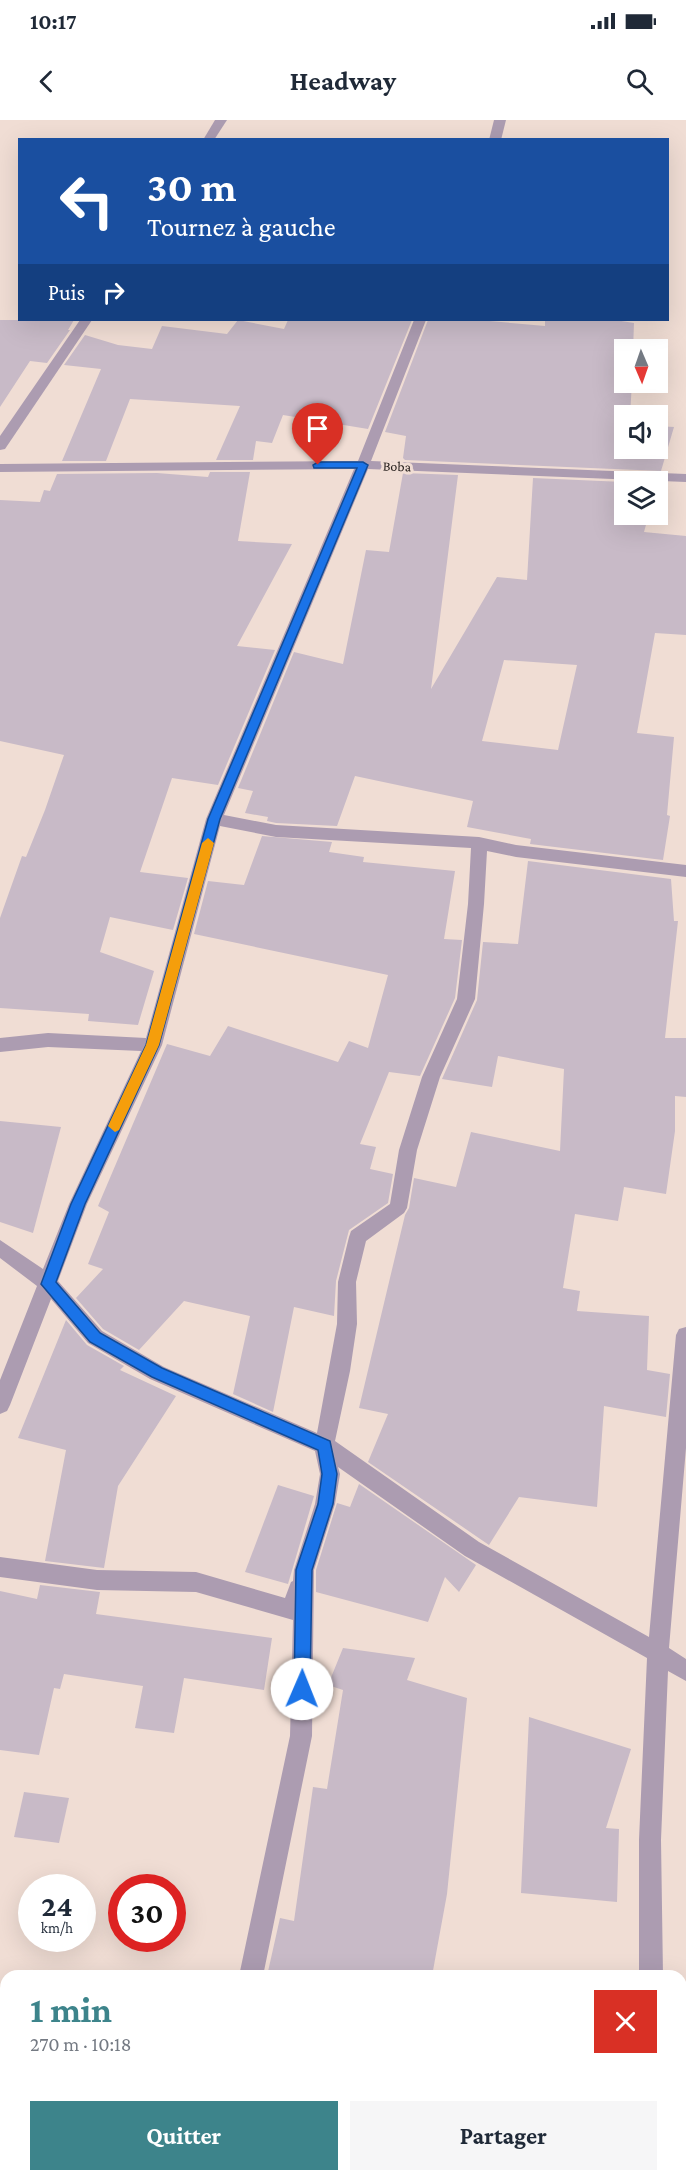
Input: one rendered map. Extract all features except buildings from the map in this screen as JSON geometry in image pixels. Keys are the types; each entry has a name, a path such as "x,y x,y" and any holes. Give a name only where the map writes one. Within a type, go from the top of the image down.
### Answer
{"street":[{"path":"209,138 221,120"},
{"path":"496,138 500,120"},
{"path":"0,446 85,321"},
{"path":"0,1405 49,1284 78,1204 153,1045 214,819 363,465 420,321"},
{"name":"Boba","path":"0,468 363,465 686,478"},
{"path":"214,819 276,831 478,843 516,851 686,871"},
{"path":"0,1568 97,1580 196,1582 292,1610 325,1504 330,1474 324,1445 340,1371 347,1324 347,1282 358,1237 399,1208 408,1150 431,1077 466,999 476,904 478,843"},
{"path":"0,1045 48,1040 153,1045"},
{"path":"0,1248 49,1284 95,1337 157,1373 324,1445 472,1549 686,1671"},
{"path":"651,1970 650,1840 658,1653 686,1335"},
{"path":"252,1970 301,1736 304,1570"}],"slow traffic":[{"path":"115,1126 153,1045 208,843"}],"route":[{"path":"302,1689 304,1570 325,1504 330,1474 324,1445 157,1373 95,1337 49,1284 78,1204 153,1045 214,819 363,465 318,465"}]}
